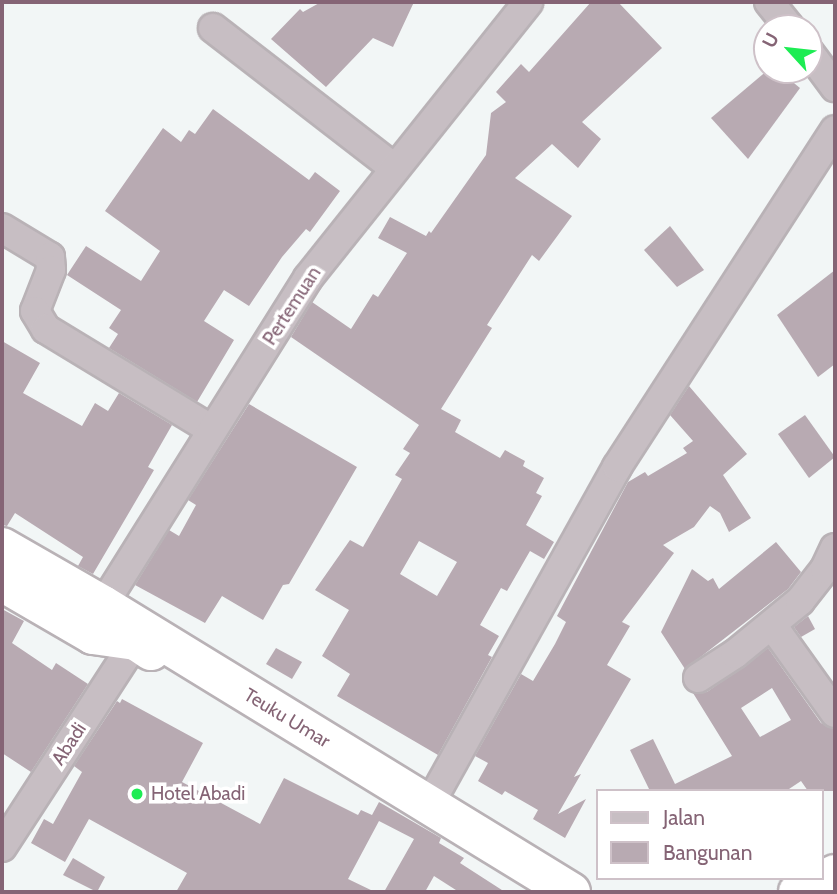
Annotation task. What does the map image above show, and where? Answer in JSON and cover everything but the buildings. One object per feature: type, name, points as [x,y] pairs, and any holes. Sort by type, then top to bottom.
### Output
[{"type":"highway","name":"Teuku Umar","points":[[2,547],[98,620],[429,805],[571,892]]},
{"type":"highway","points":[[2,582],[98,620],[136,641],[250,716],[408,806],[543,892]]},
{"type":"street","name":"Pertemuan","points":[[98,620],[212,430],[308,278],[528,2]]},
{"type":"street","points":[[213,28],[394,168]]},
{"type":"street","points":[[823,71],[835,87]]},
{"type":"street","points":[[429,805],[617,467],[835,130]]},
{"type":"street","points":[[2,228],[50,257],[51,270],[35,312],[46,329],[212,430]]},
{"type":"street","points":[[698,678],[772,625],[800,601],[825,569],[835,548]]},
{"type":"street","points":[[772,625],[835,713]]},
{"type":"street","name":"Abadi","points":[[2,847],[136,641]]},
{"type":"place","name":"Hotel Abadi","points":[[137,794]]}]
